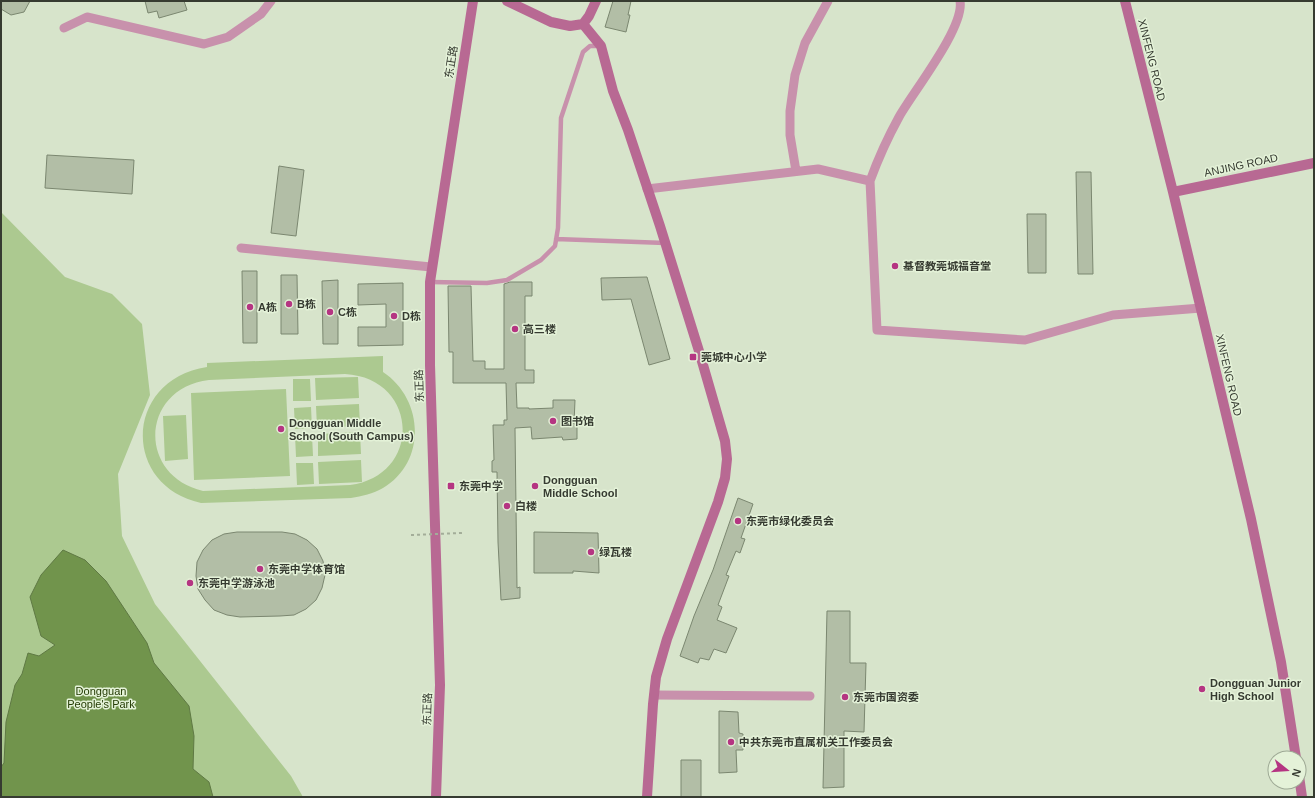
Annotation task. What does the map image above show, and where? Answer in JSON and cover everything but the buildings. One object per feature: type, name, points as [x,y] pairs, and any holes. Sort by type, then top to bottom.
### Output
[{"type":"street","points":[[64,28],[86,17],[204,44],[228,38],[261,14],[271,1]]},
{"type":"street","name":"东正路","points":[[436,797],[440,685],[430,364],[430,282],[431,267],[473,1]]},
{"type":"street","points":[[507,1],[551,22],[570,26],[583,24],[589,16],[596,1]]},
{"type":"street","points":[[796,171],[790,136],[790,111],[795,75],[805,43],[828,1]]},
{"type":"street","points":[[960,1],[961,6],[957,21],[948,41],[900,117],[882,151],[870,181],[877,330],[1024,340],[1113,315],[1201,308]]},
{"type":"street","name":"XINFENG ROAD","points":[[1125,1],[1173,192],[1254,534],[1281,662],[1295,750]]},
{"type":"street","points":[[583,24],[601,46],[613,91],[628,130],[665,243],[722,433],[727,458],[725,478],[718,502],[667,639],[656,677],[647,797]]},
{"type":"street","name":"ANJING ROAD","points":[[1173,192],[1314,163]]},
{"type":"street","points":[[647,189],[818,169],[870,181]]},
{"type":"street","points":[[241,248],[431,267]]},
{"type":"street","points":[[654,695],[810,696]]},
{"type":"lane","points":[[430,282],[487,283],[507,280],[540,260],[555,246],[558,228],[561,118],[583,52],[590,46],[601,46]]},
{"type":"lane","points":[[556,239],[665,243]]},
{"type":"path","points":[[411,534],[462,533]]},
{"type":"green space","name":"Dongguan People's Park","points":[[1,212],[65,277],[112,294],[142,324],[150,395],[118,474],[122,536],[155,604],[291,776],[303,797],[1,797]]},
{"type":"green space","points":[[383,356],[383,372],[397,384],[406,398],[413,414],[415,430],[413,447],[407,463],[397,477],[383,488],[363,496],[351,498],[201,503],[175,492],[156,476],[146,455],[143,433],[148,411],[160,391],[180,376],[207,367],[207,363]],"holes":[[[345,374],[369,380],[387,392],[398,408],[403,427],[400,447],[390,464],[374,478],[350,485],[203,491],[181,482],[166,468],[158,451],[155,432],[160,414],[170,398],[186,386],[209,380]]]},
{"type":"green space","points":[[358,377],[359,398],[316,400],[315,378]]},
{"type":"green space","points":[[293,379],[310,379],[311,401],[293,401]]},
{"type":"green space","points":[[286,389],[290,476],[194,480],[191,393]]},
{"type":"green space","points":[[359,404],[360,426],[317,428],[316,406]]},
{"type":"green space","points":[[311,407],[312,428],[295,429],[294,408]]},
{"type":"green space","points":[[186,415],[188,459],[165,461],[163,416]]},
{"type":"green space","points":[[360,432],[361,454],[318,456],[318,434]]},
{"type":"green space","points":[[295,435],[312,435],[313,456],[296,457]]},
{"type":"green space","points":[[361,460],[362,482],[319,484],[318,462]]},
{"type":"green space","points":[[296,463],[313,463],[314,484],[297,485]]},
{"type":"shaded area","points":[[63,550],[85,560],[106,581],[147,643],[154,663],[189,706],[194,736],[193,769],[209,782],[213,797],[1,797],[1,767],[4,763],[6,722],[15,685],[22,674],[28,653],[39,656],[55,645],[41,636],[30,597],[41,575]]},
{"type":"place","name":"基督教莞城福音堂","points":[[895,266]]},
{"type":"place","name":"B栋","points":[[289,304]]},
{"type":"place","name":"A栋","points":[[250,307]]},
{"type":"place","name":"C栋","points":[[330,312]]},
{"type":"place","name":"D栋","points":[[394,316]]},
{"type":"place","name":"高三楼","points":[[515,329]]},
{"type":"place","name":"莞城中心小学","points":[[693,357]]},
{"type":"place","name":"图书馆","points":[[553,421]]},
{"type":"place","name":"Dongguan Middle School (South Campus)","points":[[281,429]]},
{"type":"place","name":"东莞中学","points":[[451,486]]},
{"type":"place","name":"Dongguan Middle School","points":[[535,486]]},
{"type":"place","name":"白楼","points":[[507,506]]},
{"type":"place","name":"东莞市绿化委员会","points":[[738,521]]},
{"type":"place","name":"绿瓦楼","points":[[591,552]]},
{"type":"place","name":"东莞中学体育馆","points":[[260,569]]},
{"type":"place","name":"东莞中学游泳池","points":[[190,583]]},
{"type":"place","name":"Dongguan Junior High School","points":[[1202,689]]},
{"type":"place","name":"东莞市国资委","points":[[845,697]]},
{"type":"place","name":"中共东莞市直属机关工作委员会","points":[[731,742]]}]
